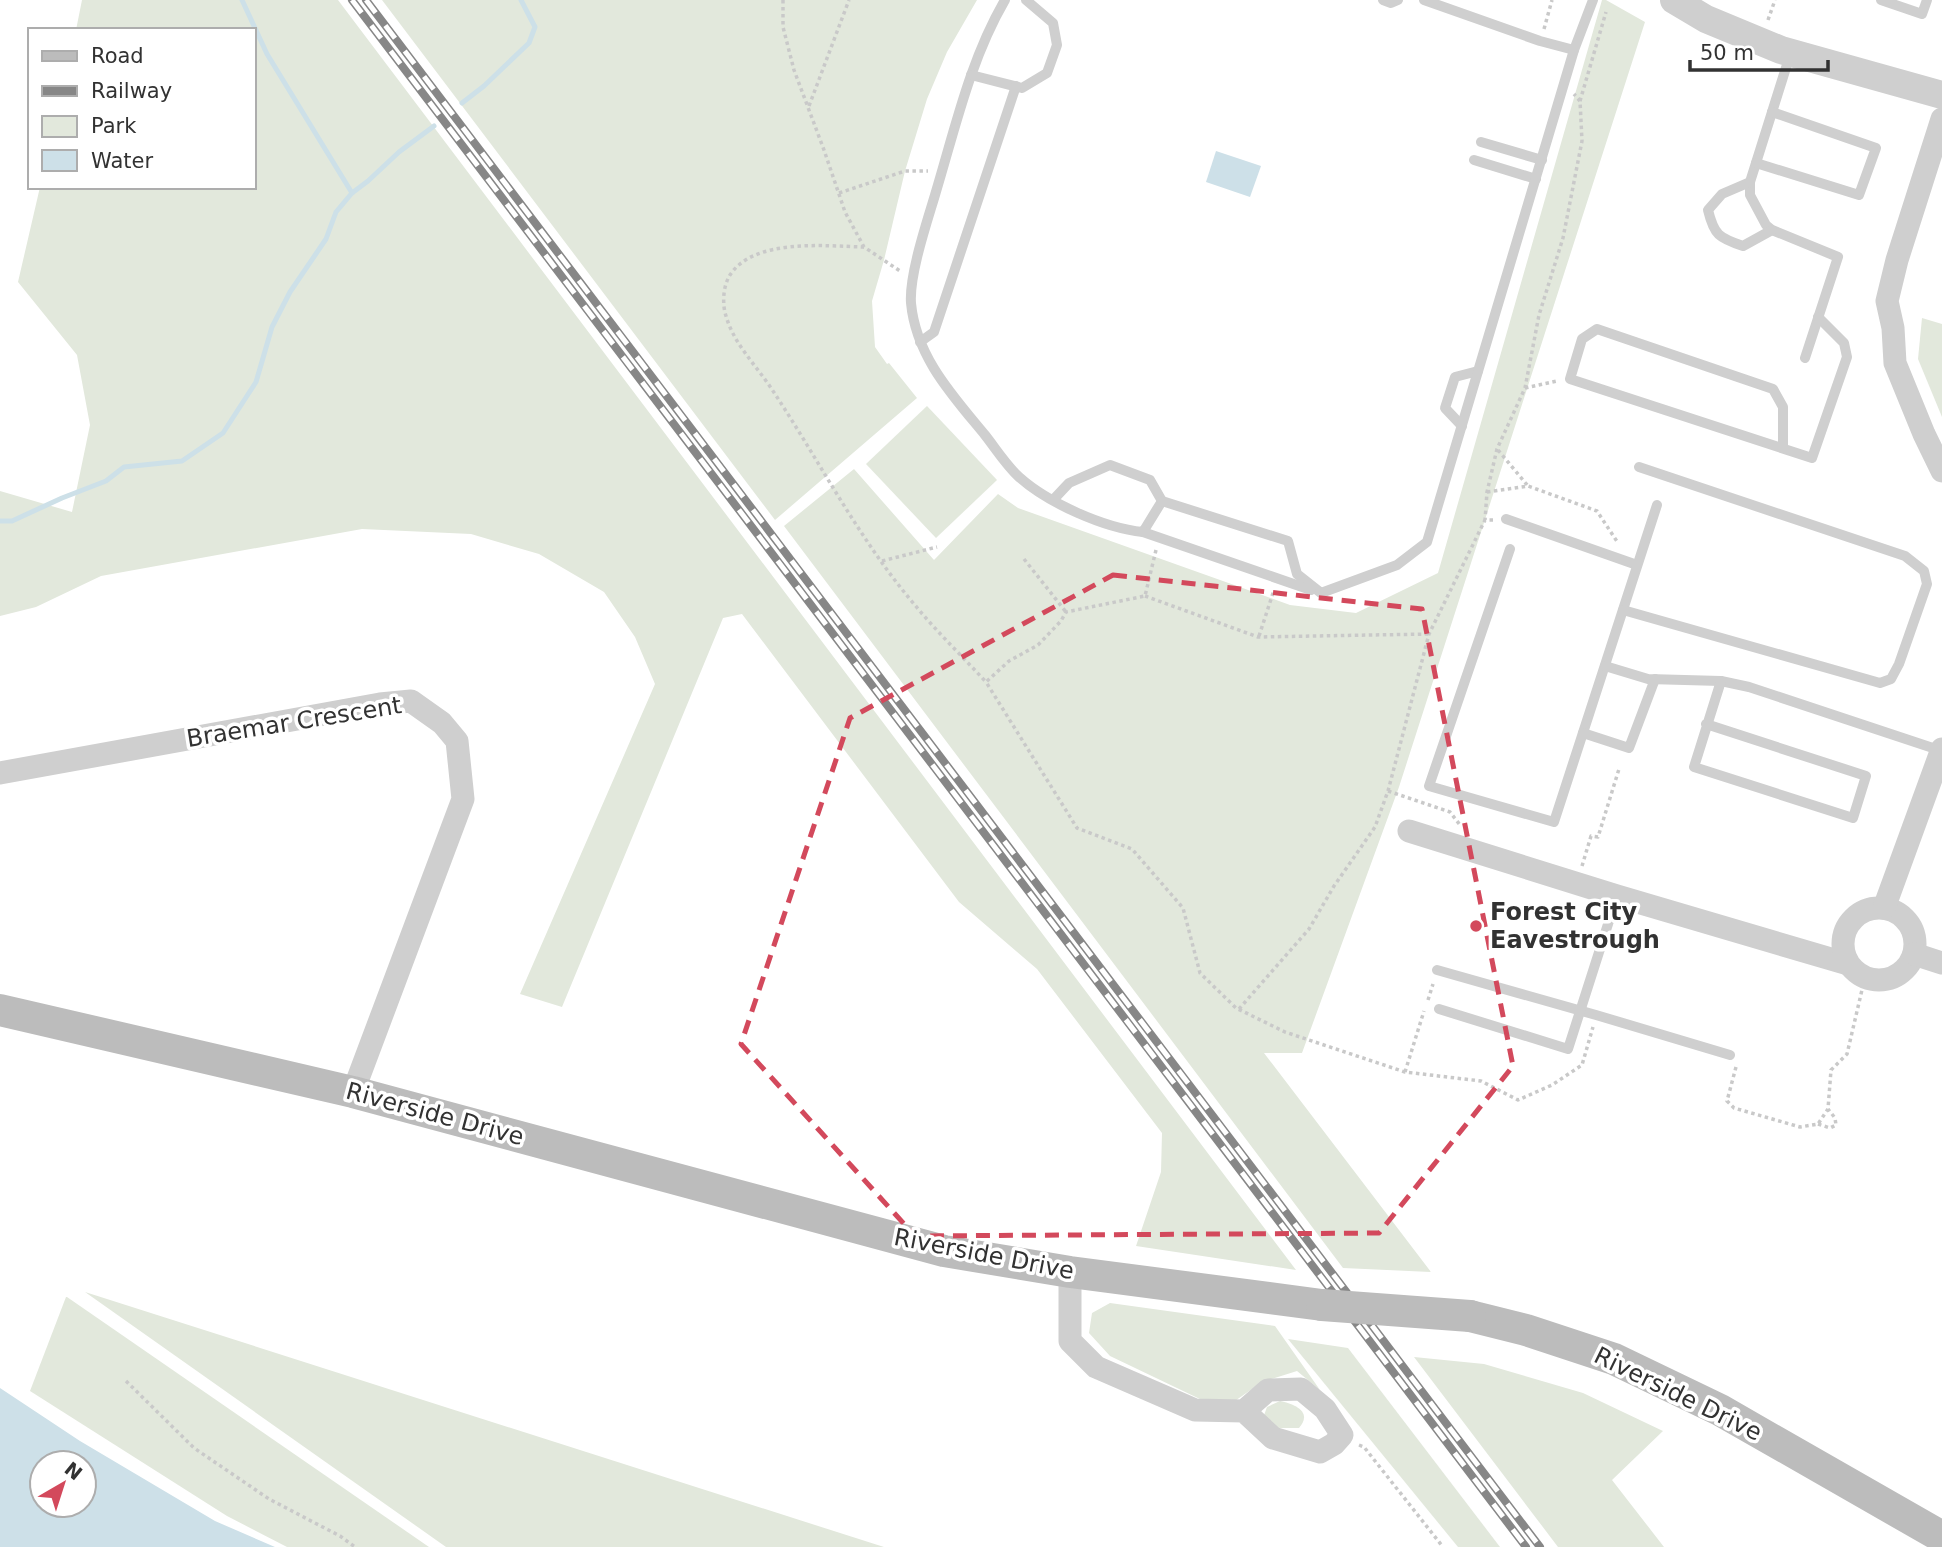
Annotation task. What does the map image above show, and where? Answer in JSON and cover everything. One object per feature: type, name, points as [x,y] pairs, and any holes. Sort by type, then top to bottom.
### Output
[{"type":"main road","name":"Riverside Drive","points":[[0,1010],[353,1091],[944,1251],[1070,1272],[1322,1305],[1470,1316],[1526,1330],[1614,1359],[1720,1410],[1942,1537]]},
{"type":"street","points":[[1674,0],[1706,19],[1790,52],[1942,95]]},
{"type":"street","points":[[1942,119],[1897,260],[1887,301],[1893,328],[1895,363],[1942,471]]},
{"type":"street","name":"Braemar Crescent","points":[[0,773],[380,704],[411,701],[442,723],[457,741],[463,799],[353,1091]]},
{"type":"street","points":[[1884,908],[1942,751]]},
{"type":"street","points":[[1409,831],[1857,970],[1875,980],[1898,975],[1908,967],[1916,943],[1913,930],[1906,919],[1895,911],[1880,907],[1864,910],[1851,919],[1844,933],[1842,949],[1857,970]]},
{"type":"street","points":[[1914,954],[1942,963]]},
{"type":"street","points":[[1070,1272],[1070,1341],[1096,1367],[1195,1410],[1244,1411],[1268,1391],[1301,1389],[1325,1409],[1342,1434],[1334,1444],[1320,1452],[1273,1438],[1244,1411]]},
{"type":"lane","points":[[1005,0],[971,75],[925,227],[912,281],[911,303],[920,342],[936,375],[1018,476],[1053,500],[1080,514],[1124,530],[1143,532],[1321,593],[1397,565],[1427,542],[1563,84],[1593,0]]},
{"type":"lane","points":[[971,75],[1022,88],[1047,73],[1057,45],[1053,23],[1027,0]]},
{"type":"lane","points":[[1383,0],[1391,3],[1398,0]]},
{"type":"lane","points":[[1424,0],[1540,41],[1574,50]]},
{"type":"lane","points":[[1881,0],[1922,14],[1927,0]]},
{"type":"lane","points":[[1790,52],[1750,182],[1750,195],[1766,225],[1772,230],[1838,257],[1805,358]]},
{"type":"lane","points":[[920,342],[934,332],[1016,86]]},
{"type":"lane","points":[[1756,163],[1859,195],[1876,148],[1772,112]]},
{"type":"lane","points":[[1481,142],[1542,160]]},
{"type":"lane","points":[[1474,160],[1536,179]]},
{"type":"lane","points":[[1750,182],[1721,194],[1708,210],[1713,228],[1725,240],[1743,246],[1772,230]]},
{"type":"lane","points":[[1783,448],[1783,407],[1773,389],[1597,328],[1582,339],[1570,379],[1812,458],[1847,357],[1844,343],[1818,317]]},
{"type":"lane","points":[[1462,426],[1445,408],[1455,377],[1478,371]]},
{"type":"lane","points":[[1053,500],[1069,482],[1110,465],[1150,480],[1162,501],[1288,541],[1297,574],[1321,593]]},
{"type":"lane","points":[[1623,610],[1880,683],[1891,679],[1899,664],[1927,584],[1924,571],[1905,556],[1639,467]]},
{"type":"lane","points":[[1143,532],[1162,501]]},
{"type":"lane","points":[[1510,549],[1429,786],[1554,822],[1623,610],[1634,563],[1657,505]]},
{"type":"lane","points":[[1506,519],[1516,529],[1634,563]]},
{"type":"lane","points":[[1605,666],[1654,679],[1721,681],[1749,687],[1942,751]]},
{"type":"lane","points":[[1583,733],[1629,748],[1654,679]]},
{"type":"lane","points":[[1706,724],[1866,776],[1853,818],[1693,767],[1706,724],[1721,681]]},
{"type":"lane","points":[[1439,1009],[1568,1049],[1617,895]]},
{"type":"lane","points":[[1437,970],[1731,1055]]},
{"type":"path","points":[[783,0],[783,27],[794,71],[845,212],[864,247],[912,281]]},
{"type":"path","points":[[808,107],[849,0]]},
{"type":"path","points":[[1540,41],[1552,0]]},
{"type":"path","points":[[1240,1009],[1309,929],[1334,886],[1375,827],[1388,791],[1429,634],[1485,520],[1487,492],[1497,449],[1525,388],[1539,315],[1563,238],[1582,141],[1580,101],[1609,0]]},
{"type":"path","points":[[1768,20],[1775,0]]},
{"type":"path","points":[[1563,84],[1580,101]]},
{"type":"path","points":[[839,193],[905,171],[942,172]]},
{"type":"path","points":[[864,247],[804,245],[746,258],[729,276],[724,294],[726,316],[740,345],[771,387],[851,517],[914,604],[986,682],[1077,828],[1132,849],[1184,908],[1199,973],[1240,1009],[1285,1031],[1405,1072],[1481,1081],[1518,1100],[1552,1085],[1582,1065],[1596,1015]]},
{"type":"path","points":[[1525,388],[1570,379]]},
{"type":"path","points":[[1497,449],[1528,486]]},
{"type":"path","points":[[1487,492],[1528,486],[1597,511],[1634,563]]},
{"type":"path","points":[[1485,520],[1506,519]]},
{"type":"path","points":[[1145,596],[1159,538]]},
{"type":"path","points":[[882,561],[937,547]]},
{"type":"path","points":[[1024,559],[1066,612]]},
{"type":"path","points":[[1258,637],[1278,578]]},
{"type":"path","points":[[986,682],[1009,661],[1038,645],[1066,612],[1145,596],[1258,637],[1429,634]]},
{"type":"path","points":[[1576,882],[1591,836],[1598,837],[1619,769]]},
{"type":"path","points":[[1388,791],[1450,812],[1482,853]]},
{"type":"path","points":[[1405,1072],[1437,970]]},
{"type":"path","points":[[1818,1124],[1828,1109],[1831,1070],[1847,1055],[1857,970]]},
{"type":"path","points":[[1731,1055],[1739,1058],[1727,1101],[1734,1108],[1800,1127],[1818,1124],[1830,1128],[1836,1125],[1835,1118],[1828,1109]]},
{"type":"path","points":[[126,1381],[194,1448],[269,1499],[340,1536],[355,1547]]},
{"type":"path","points":[[1342,1434],[1364,1447],[1443,1547]]},
{"type":"highlighted area","points":[[1113,575],[1422,609],[1513,1066],[1379,1233],[915,1236],[741,1044],[850,718]]},
{"type":"green space","points":[[82,0],[338,0],[1296,1270],[1136,1246],[1161,1172],[1162,1133],[1037,969],[959,902],[742,614],[723,618],[562,1007],[520,994],[655,684],[635,637],[604,592],[539,554],[471,534],[362,529],[101,576],[36,607],[0,616],[0,491],[72,512],[90,425],[77,355],[18,282],[40,189],[256,189],[256,28],[76,28]]},
{"type":"green space","points":[[382,0],[977,0],[947,52],[927,99],[905,171],[872,301],[875,347],[917,398],[775,520]]},
{"type":"green space","points":[[1602,0],[1645,22],[1399,787],[1302,1053],[1264,1053],[1431,1272],[1343,1268],[784,526],[854,469],[934,560],[998,494],[1018,508],[1290,605],[1356,613],[1438,573]]},
{"type":"green space","points":[[1922,318],[1942,324],[1942,417],[1918,359]]},
{"type":"green space","points":[[927,406],[997,480],[936,538],[866,464]]},
{"type":"green space","points":[[85,1292],[884,1547],[446,1547]]},
{"type":"green space","points":[[66,1297],[429,1547],[287,1547],[227,1516],[30,1391]]},
{"type":"green space","points":[[1110,1303],[1275,1326],[1320,1390],[1297,1371],[1262,1382],[1232,1403],[1202,1400],[1110,1356],[1089,1333],[1092,1313]]},
{"type":"green space","points":[[1288,1339],[1348,1348],[1500,1547],[1458,1547]]},
{"type":"green space","points":[[1414,1357],[1484,1364],[1583,1393],[1663,1431],[1612,1480],[1664,1547],[1558,1547]]},
{"type":"green space","points":[[1280,1401],[1291,1404],[1303,1413],[1303,1422],[1299,1428],[1278,1428],[1263,1418],[1267,1407]]},
{"type":"water","points":[[1216,151],[1261,166],[1250,197],[1206,182]]},
{"type":"water","points":[[0,1388],[94,1449],[28,1449],[28,1519],[98,1519],[98,1452],[215,1521],[275,1547],[0,1547]]},
{"type":"waterway","points":[[242,0],[255,28]]},
{"type":"waterway","points":[[462,103],[529,43],[535,27],[521,0]]},
{"type":"waterway","points":[[256,30],[267,54],[352,193]]},
{"type":"waterway","points":[[0,521],[12,521],[106,481],[124,467],[182,461],[223,433],[256,382],[272,327],[290,292],[326,239],[336,212],[352,193],[434,126]]},
{"type":"railway","points":[[352,0],[1526,1547]]},
{"type":"railway","points":[[366,0],[1540,1547]]},
{"type":"place","name":"Forest City Eavestrough","points":[[1476,926]]}]
